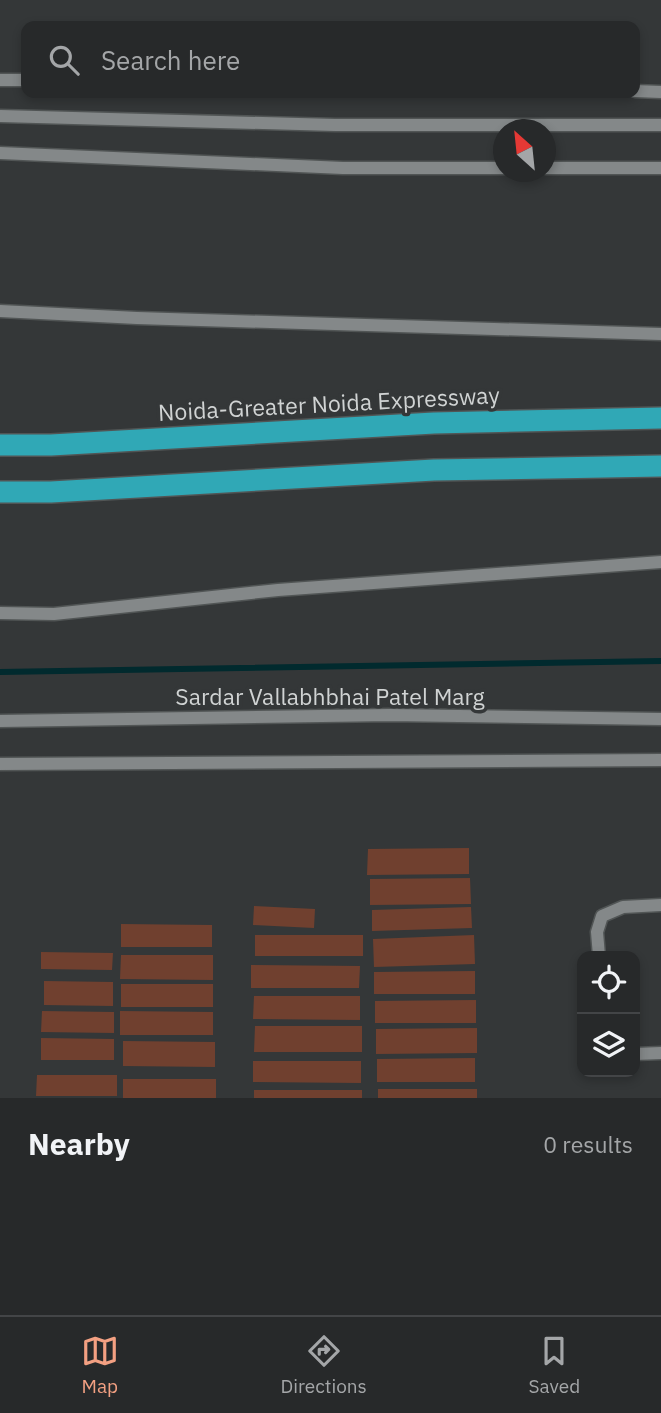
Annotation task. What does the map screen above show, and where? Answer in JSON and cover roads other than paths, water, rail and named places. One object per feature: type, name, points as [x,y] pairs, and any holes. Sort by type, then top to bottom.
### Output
[{"type":"highway","name":"Noida-Greater Noida Expressway","points":[[0,445],[51,445],[434,423],[661,418]]},
{"type":"highway","points":[[0,492],[51,492],[435,470],[661,466]]},
{"type":"street","points":[[0,80],[21,80]]},
{"type":"street","points":[[640,91],[661,92]]},
{"type":"street","points":[[0,116],[335,125],[661,125]]},
{"type":"street","points":[[0,153],[343,168],[493,168]]},
{"type":"street","points":[[556,168],[661,168]]},
{"type":"street","points":[[0,311],[137,318],[661,334]]},
{"type":"street","points":[[0,613],[54,614],[278,590],[661,562]]},
{"type":"street","name":"Sardar Vallabhbhai Patel Marg","points":[[0,721],[390,715],[661,719]]},
{"type":"street","points":[[0,765],[661,760]]},
{"type":"street","points":[[598,951],[597,932],[602,916],[623,907],[661,905]]},
{"type":"street","points":[[640,1054],[661,1053]]},
{"type":"waterway","points":[[0,672],[661,661]]}]
